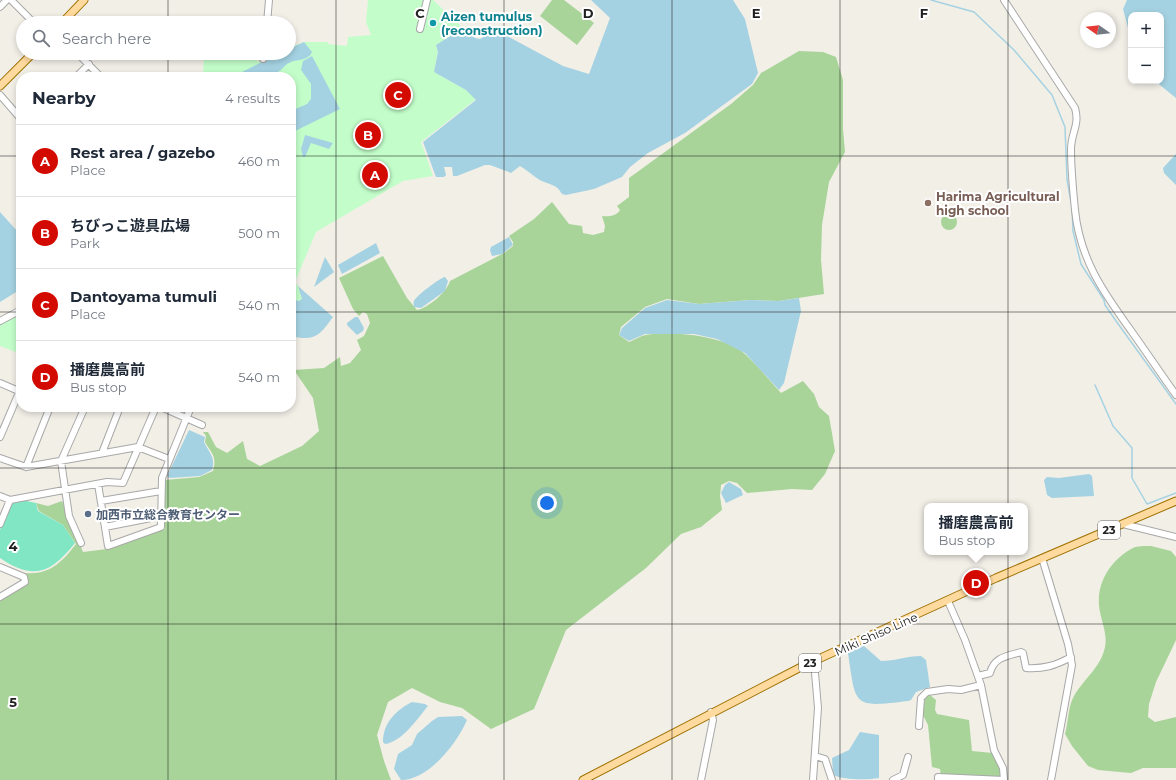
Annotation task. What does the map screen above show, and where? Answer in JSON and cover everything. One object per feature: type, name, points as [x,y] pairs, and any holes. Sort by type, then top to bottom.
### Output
[{"type":"main road","points":[[69,16],[84,0]]},
{"type":"main road","points":[[0,86],[26,60]]},
{"type":"main road","name":"Miki Shiso Line","points":[[583,780],[711,712],[814,662],[1042,558],[1176,501]]},
{"type":"street","points":[[0,7],[7,0]]},
{"type":"street","points":[[11,0],[27,16]]},
{"type":"street","points":[[268,16],[269,0]]},
{"type":"street","points":[[420,29],[427,0]]},
{"type":"street","points":[[1004,0],[1075,108],[1077,126],[1071,147],[1071,168],[1077,227],[1084,254],[1104,292],[1176,395]]},
{"type":"street","points":[[85,60],[96,72]]},
{"type":"street","points":[[81,72],[89,64]]},
{"type":"street","points":[[0,95],[16,113]]},
{"type":"street","points":[[0,321],[16,313]]},
{"type":"street","points":[[0,383],[16,389]]},
{"type":"street","points":[[0,437],[16,400]]},
{"type":"street","points":[[26,467],[48,412]]},
{"type":"street","points":[[81,543],[70,516],[61,461],[83,412]]},
{"type":"street","points":[[102,454],[118,412]]},
{"type":"street","points":[[0,496],[10,500],[107,482],[123,483],[154,412]]},
{"type":"street","points":[[172,412],[202,425]]},
{"type":"street","points":[[98,484],[108,546],[161,527],[162,478],[189,412]]},
{"type":"street","points":[[0,458],[26,467],[138,447],[169,459]]},
{"type":"street","points":[[101,501],[161,491]]},
{"type":"street","points":[[0,524],[10,500]]},
{"type":"street","points":[[105,527],[161,516]]},
{"type":"street","points":[[1123,524],[1176,537]]},
{"type":"street","points":[[1042,558],[1071,657],[1072,672],[1051,780]]},
{"type":"street","points":[[0,567],[24,577],[25,582],[0,597]]},
{"type":"street","points":[[938,780],[938,777],[1004,780],[1002,768],[994,750],[981,685],[948,601]]},
{"type":"street","points":[[978,676],[990,673],[991,667],[1000,658],[1021,652],[1023,653],[1026,668],[1040,669],[1052,666],[1071,657]]},
{"type":"street","points":[[813,780],[818,708],[814,662]]},
{"type":"street","points":[[919,726],[922,698],[926,692],[948,689],[961,690],[981,685]]},
{"type":"street","points":[[701,780],[713,720],[711,712]]},
{"type":"street","points":[[815,756],[825,759],[832,780]]},
{"type":"street","points":[[893,780],[903,775],[908,757]]},
{"type":"green space","points":[[368,0],[433,0],[463,28],[436,45],[438,52],[434,72],[466,90],[475,97],[475,100],[421,142],[433,176],[403,181],[316,232],[296,280],[296,72],[203,72],[204,60],[257,60],[257,62],[262,60],[296,60],[296,45],[304,42],[328,42],[328,44],[347,46],[348,37],[371,35],[366,22]]},
{"type":"green space","points":[[552,0],[564,0],[594,23],[577,45],[540,16]]},
{"type":"green space","points":[[799,51],[823,52],[836,57],[843,80],[843,129],[845,152],[829,182],[822,225],[821,260],[824,294],[779,301],[751,300],[699,304],[667,299],[645,307],[621,327],[619,335],[629,342],[639,337],[657,334],[684,334],[712,339],[737,348],[746,355],[781,393],[803,381],[814,394],[819,407],[829,416],[835,451],[825,474],[812,490],[792,489],[747,493],[737,483],[729,481],[721,485],[720,496],[722,510],[701,527],[681,534],[646,568],[566,630],[534,709],[491,729],[462,708],[440,702],[412,688],[388,702],[377,735],[391,780],[0,780],[0,597],[24,580],[25,573],[42,572],[55,566],[76,544],[63,525],[39,511],[36,503],[48,506],[62,501],[83,552],[107,549],[165,529],[163,504],[165,480],[199,477],[213,471],[214,458],[205,442],[206,436],[203,432],[208,432],[216,447],[227,453],[243,441],[247,459],[260,466],[302,446],[319,431],[313,398],[296,373],[296,370],[324,368],[340,357],[341,366],[350,363],[361,350],[357,340],[364,336],[370,323],[367,314],[363,312],[359,316],[353,309],[339,278],[383,256],[407,298],[417,310],[436,299],[445,290],[450,281],[504,253],[513,246],[513,242],[509,236],[534,219],[552,202],[569,224],[582,226],[583,233],[593,235],[604,232],[605,226],[602,216],[612,216],[619,212],[620,210],[617,206],[629,197],[629,178],[731,104],[753,85],[761,73]]},
{"type":"green space","points":[[949,214],[955,216],[957,222],[955,228],[949,230],[943,228],[941,222],[943,216]]},
{"type":"green space","points":[[296,283],[302,299],[299,301],[296,300]]},
{"type":"green space","points":[[16,316],[16,352],[0,346],[0,324]]},
{"type":"green space","points":[[22,500],[36,503],[38,511],[63,525],[75,543],[58,561],[50,567],[32,571],[23,570],[0,558],[0,530],[11,504]]},
{"type":"green space","points":[[1151,546],[1171,551],[1176,557],[1176,640],[1156,682],[1149,704],[1148,717],[1155,722],[1176,717],[1176,768],[1143,768],[1131,773],[1098,770],[1088,766],[1072,746],[1065,734],[1070,706],[1077,692],[1100,661],[1105,647],[1105,631],[1099,605],[1099,596],[1103,579],[1112,565],[1125,553],[1135,547]]},
{"type":"green space","points":[[926,695],[930,695],[936,700],[935,710],[937,714],[969,720],[972,751],[993,753],[1000,767],[1002,778],[941,776],[940,769],[932,767],[928,725],[922,713]]},
{"type":"water","points":[[591,0],[733,0],[745,19],[758,73],[752,84],[685,133],[648,153],[630,167],[622,177],[594,189],[566,195],[562,194],[560,190],[554,186],[538,179],[520,166],[511,173],[490,165],[485,165],[457,176],[453,176],[452,167],[444,167],[446,175],[444,177],[436,177],[423,142],[476,100],[466,90],[434,72],[438,52],[436,45],[463,28],[475,38],[480,39],[498,31],[563,66],[589,74],[610,18]]},
{"type":"water","points":[[1127,0],[1176,0],[1176,98],[1159,84],[1164,84],[1164,12],[1128,12],[1128,28],[1123,9]]},
{"type":"water","points":[[304,42],[312,52],[308,57],[289,63],[278,72],[242,72],[266,60],[296,60],[296,46]]},
{"type":"water","points":[[312,56],[340,109],[296,131],[296,109],[307,104],[311,99],[311,84],[301,70],[303,61]]},
{"type":"water","points":[[305,135],[333,143],[329,149],[311,143],[305,157],[303,157],[301,149]]},
{"type":"water","points":[[1176,154],[1176,185],[1164,173],[1163,168]]},
{"type":"water","points":[[0,212],[16,230],[16,292],[0,302]]},
{"type":"water","points":[[509,237],[513,245],[502,254],[492,256],[490,250],[491,247]]},
{"type":"water","points":[[376,243],[380,253],[342,274],[338,265]]},
{"type":"water","points":[[325,257],[334,272],[314,287]]},
{"type":"water","points":[[445,277],[448,281],[445,291],[421,308],[414,307],[414,301],[419,295],[434,283]]},
{"type":"water","points":[[298,286],[333,317],[316,336],[306,338],[296,337],[296,300],[299,301],[302,299]]},
{"type":"water","points":[[799,298],[801,311],[784,383],[779,390],[745,353],[717,339],[694,334],[645,334],[629,341],[619,335],[622,328],[645,308],[667,300],[699,304],[751,300],[779,301]]},
{"type":"water","points":[[355,317],[358,317],[364,328],[363,331],[357,335],[347,325],[347,323]]},
{"type":"water","points":[[189,430],[205,437],[204,442],[213,458],[212,470],[200,476],[170,478],[167,476]]},
{"type":"water","points":[[1089,474],[1092,476],[1094,496],[1052,498],[1047,495],[1044,480],[1047,477],[1059,478]]},
{"type":"water","points":[[729,482],[741,489],[743,495],[726,503],[721,493],[725,485]]},
{"type":"water","points":[[864,646],[881,661],[921,656],[926,660],[930,687],[916,692],[911,700],[908,701],[876,704],[867,703],[860,700],[853,684],[848,653]]},
{"type":"water","points":[[412,702],[425,704],[428,706],[403,735],[385,744],[383,742],[384,735],[388,723],[396,713]]},
{"type":"water","points":[[462,716],[467,720],[456,739],[441,759],[422,774],[401,780],[394,769],[398,754],[412,745],[417,734],[438,717]]},
{"type":"water","points":[[860,732],[879,735],[879,778],[855,779],[833,775],[832,758],[849,750]]},
{"type":"waterway","points":[[931,0],[974,12],[1014,50],[1052,95],[1065,127],[1067,179],[1071,202]]},
{"type":"waterway","points":[[1072,205],[1073,231],[1081,264],[1104,300],[1105,305],[1176,404]]},
{"type":"waterway","points":[[1095,385],[1113,426],[1132,448],[1132,478],[1147,504],[1176,493]]},
{"type":"place","name":"Aizen tumulus (reconstruction)","points":[[433,23]]},
{"type":"place","name":"Dantoyama tumuli","points":[[398,95]]},
{"type":"place","name":"ちびっこ遊具広場","points":[[368,135]]},
{"type":"place","name":"Rest area / gazebo","points":[[375,175]]},
{"type":"place","name":"Harima Agricultural high school","points":[[928,203]]},
{"type":"place","name":"加西市立総合教育センター","points":[[88,514]]},
{"type":"place","name":"播磨農高前","points":[[976,583]]}]
